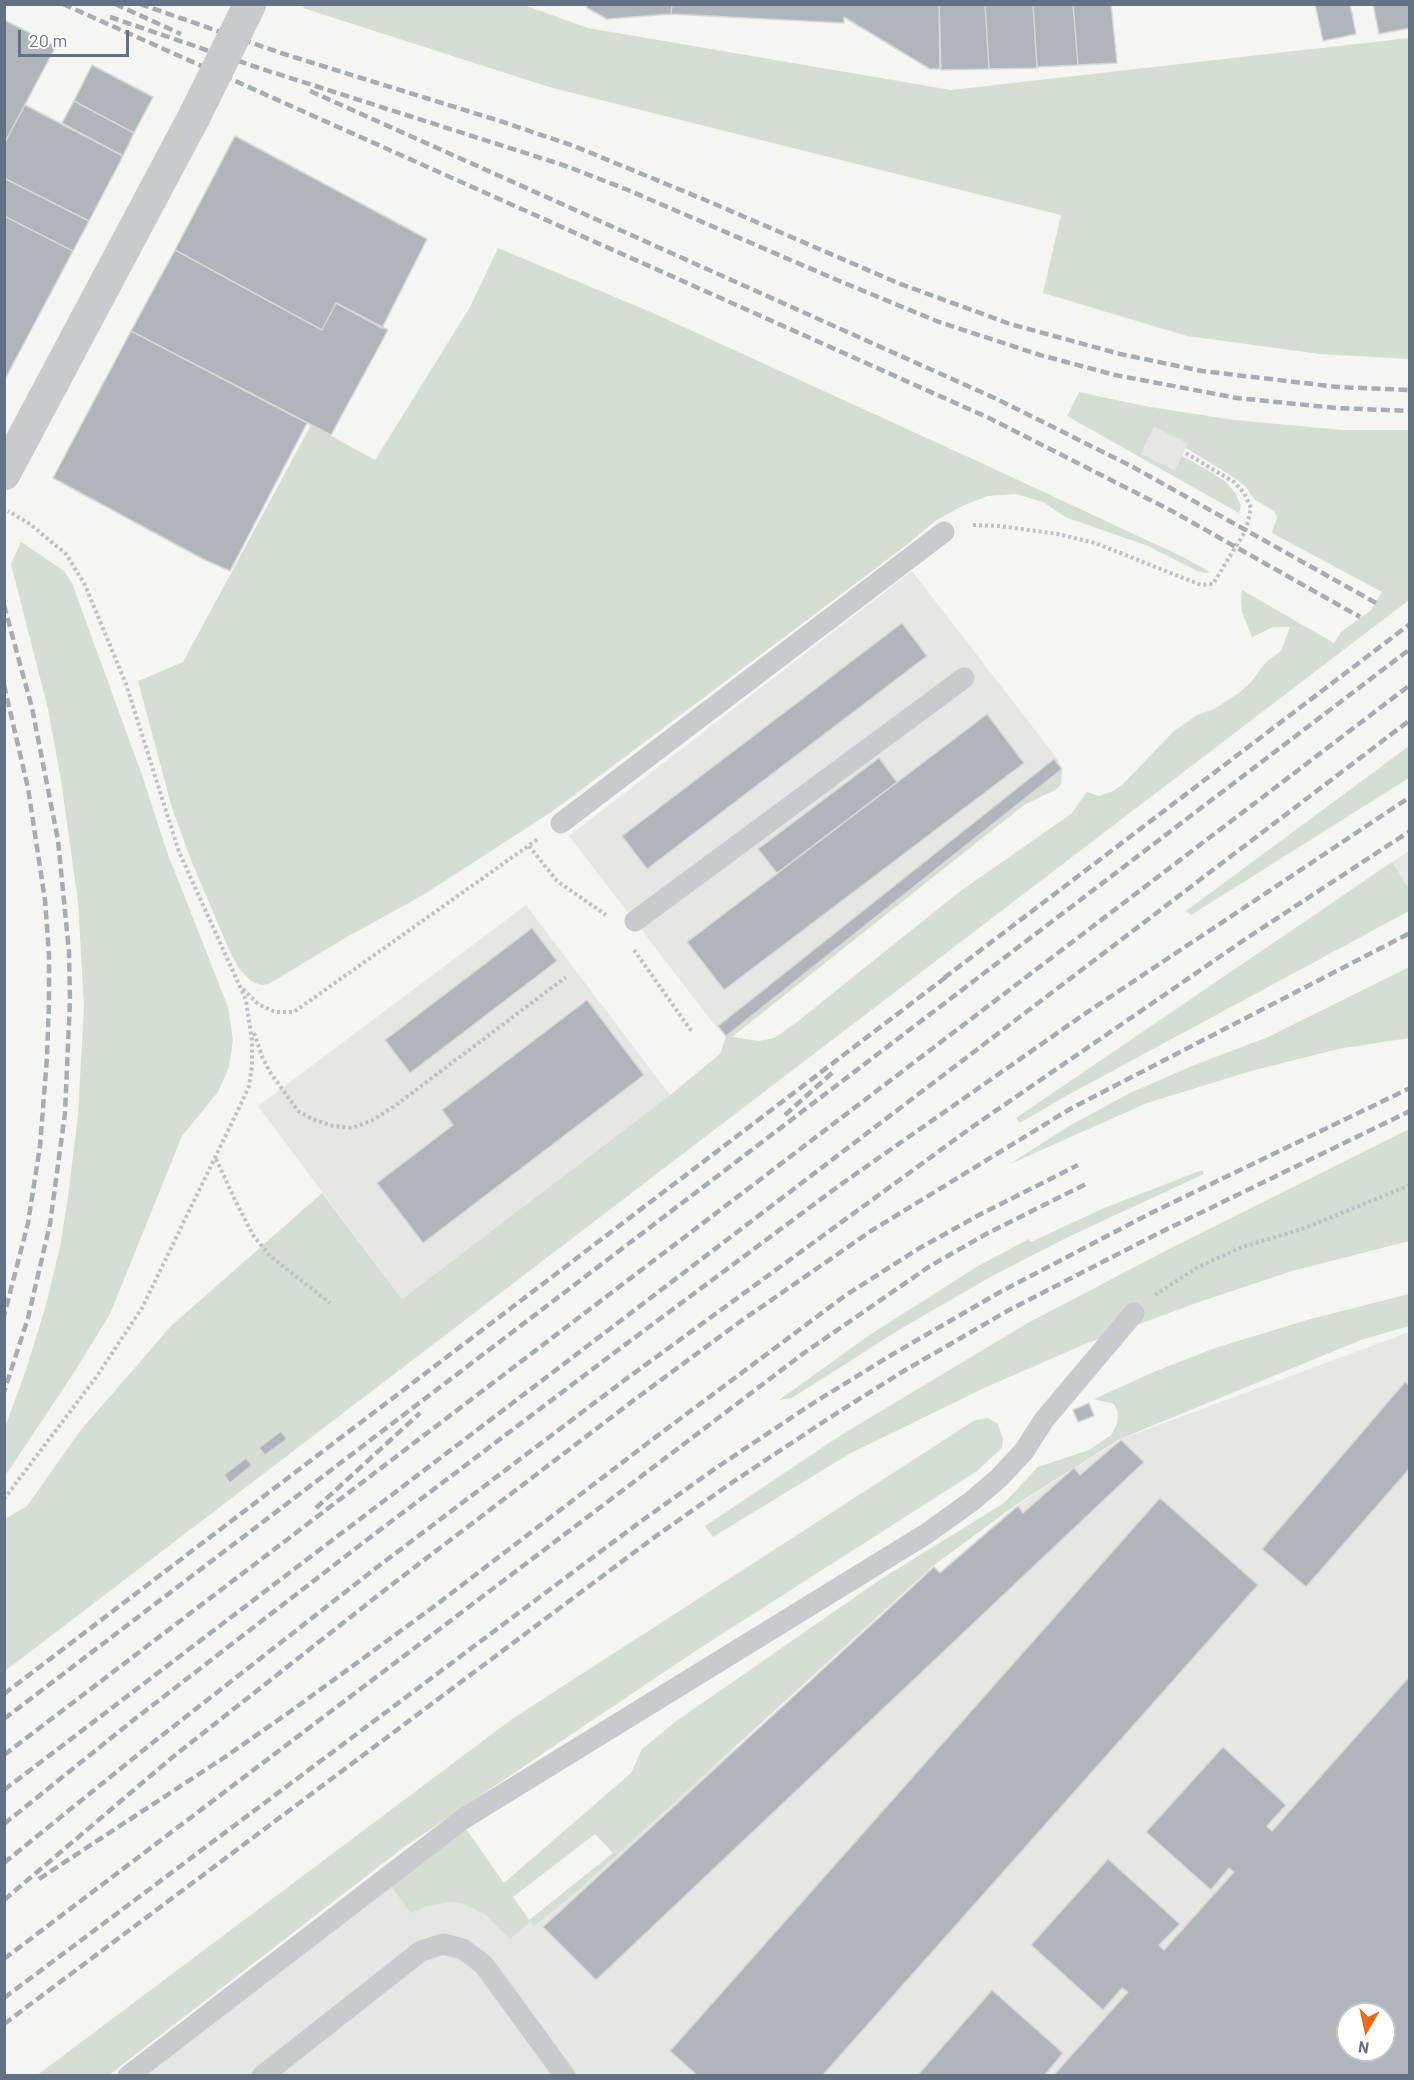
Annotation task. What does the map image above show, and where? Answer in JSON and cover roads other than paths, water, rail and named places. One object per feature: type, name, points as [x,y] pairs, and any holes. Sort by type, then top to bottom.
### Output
[{"type":"street","points":[[4,474],[194,117],[250,4]]},
{"type":"lane","points":[[561,823],[944,532]]},
{"type":"lane","points":[[628,926],[964,678]]},
{"type":"lane","points":[[128,2076],[463,1819],[926,1534],[972,1501],[999,1478],[1024,1451],[1044,1420],[1134,1313]]},
{"type":"lane","points":[[262,2076],[421,1952],[443,1944],[463,1949],[484,1965],[564,2076]]},
{"type":"railway","points":[[63,4],[989,418],[1172,511],[1360,617]]},
{"type":"railway","points":[[115,4],[181,34]]},
{"type":"railway","points":[[140,4],[284,54],[574,146],[898,283],[1010,324],[1120,354],[1202,371],[1338,387],[1410,390]]},
{"type":"railway","points":[[110,17],[256,67],[566,166],[939,322],[1040,355],[1115,375],[1237,398],[1336,408],[1410,411]]},
{"type":"railway","points":[[310,91],[999,400],[1133,467],[1376,603]]},
{"type":"railway","points":[[4,605],[32,708],[58,840],[69,952],[70,1000],[65,1113],[50,1224],[28,1318],[4,1392]]},
{"type":"railway","points":[[944,978],[1410,624]]},
{"type":"railway","points":[[4,1719],[1410,649]]},
{"type":"railway","points":[[4,685],[28,788],[45,900],[49,954],[47,1058],[40,1146],[28,1223],[4,1316]]},
{"type":"railway","points":[[4,1755],[1410,685]]},
{"type":"railway","points":[[4,1790],[1410,720]]},
{"type":"railway","points":[[4,1824],[136,1718],[364,1542],[840,1185],[1083,1015],[1410,797]]},
{"type":"railway","points":[[4,1863],[151,1744],[376,1568],[626,1379],[975,1125],[1250,936],[1410,831]]},
{"type":"railway","points":[[4,1900],[174,1756],[390,1586],[638,1397],[741,1321],[871,1231],[1070,1109],[1410,933]]},
{"type":"railway","points":[[4,1694],[950,974]]},
{"type":"railway","points":[[785,1115],[832,1073]]},
{"type":"railway","points":[[4,1998],[640,1522],[815,1402],[1000,1292],[1151,1213],[1410,1088]]},
{"type":"railway","points":[[4,2024],[652,1539],[826,1420],[902,1372],[1009,1310],[1159,1233],[1410,1111]]},
{"type":"railway","points":[[39,1879],[291,1711],[432,1608],[846,1295],[918,1249],[1078,1165]]},
{"type":"railway","points":[[4,1959],[804,1353],[930,1266],[988,1233],[1086,1184]]},
{"type":"railway","points":[[316,1508],[420,1413]]}]
